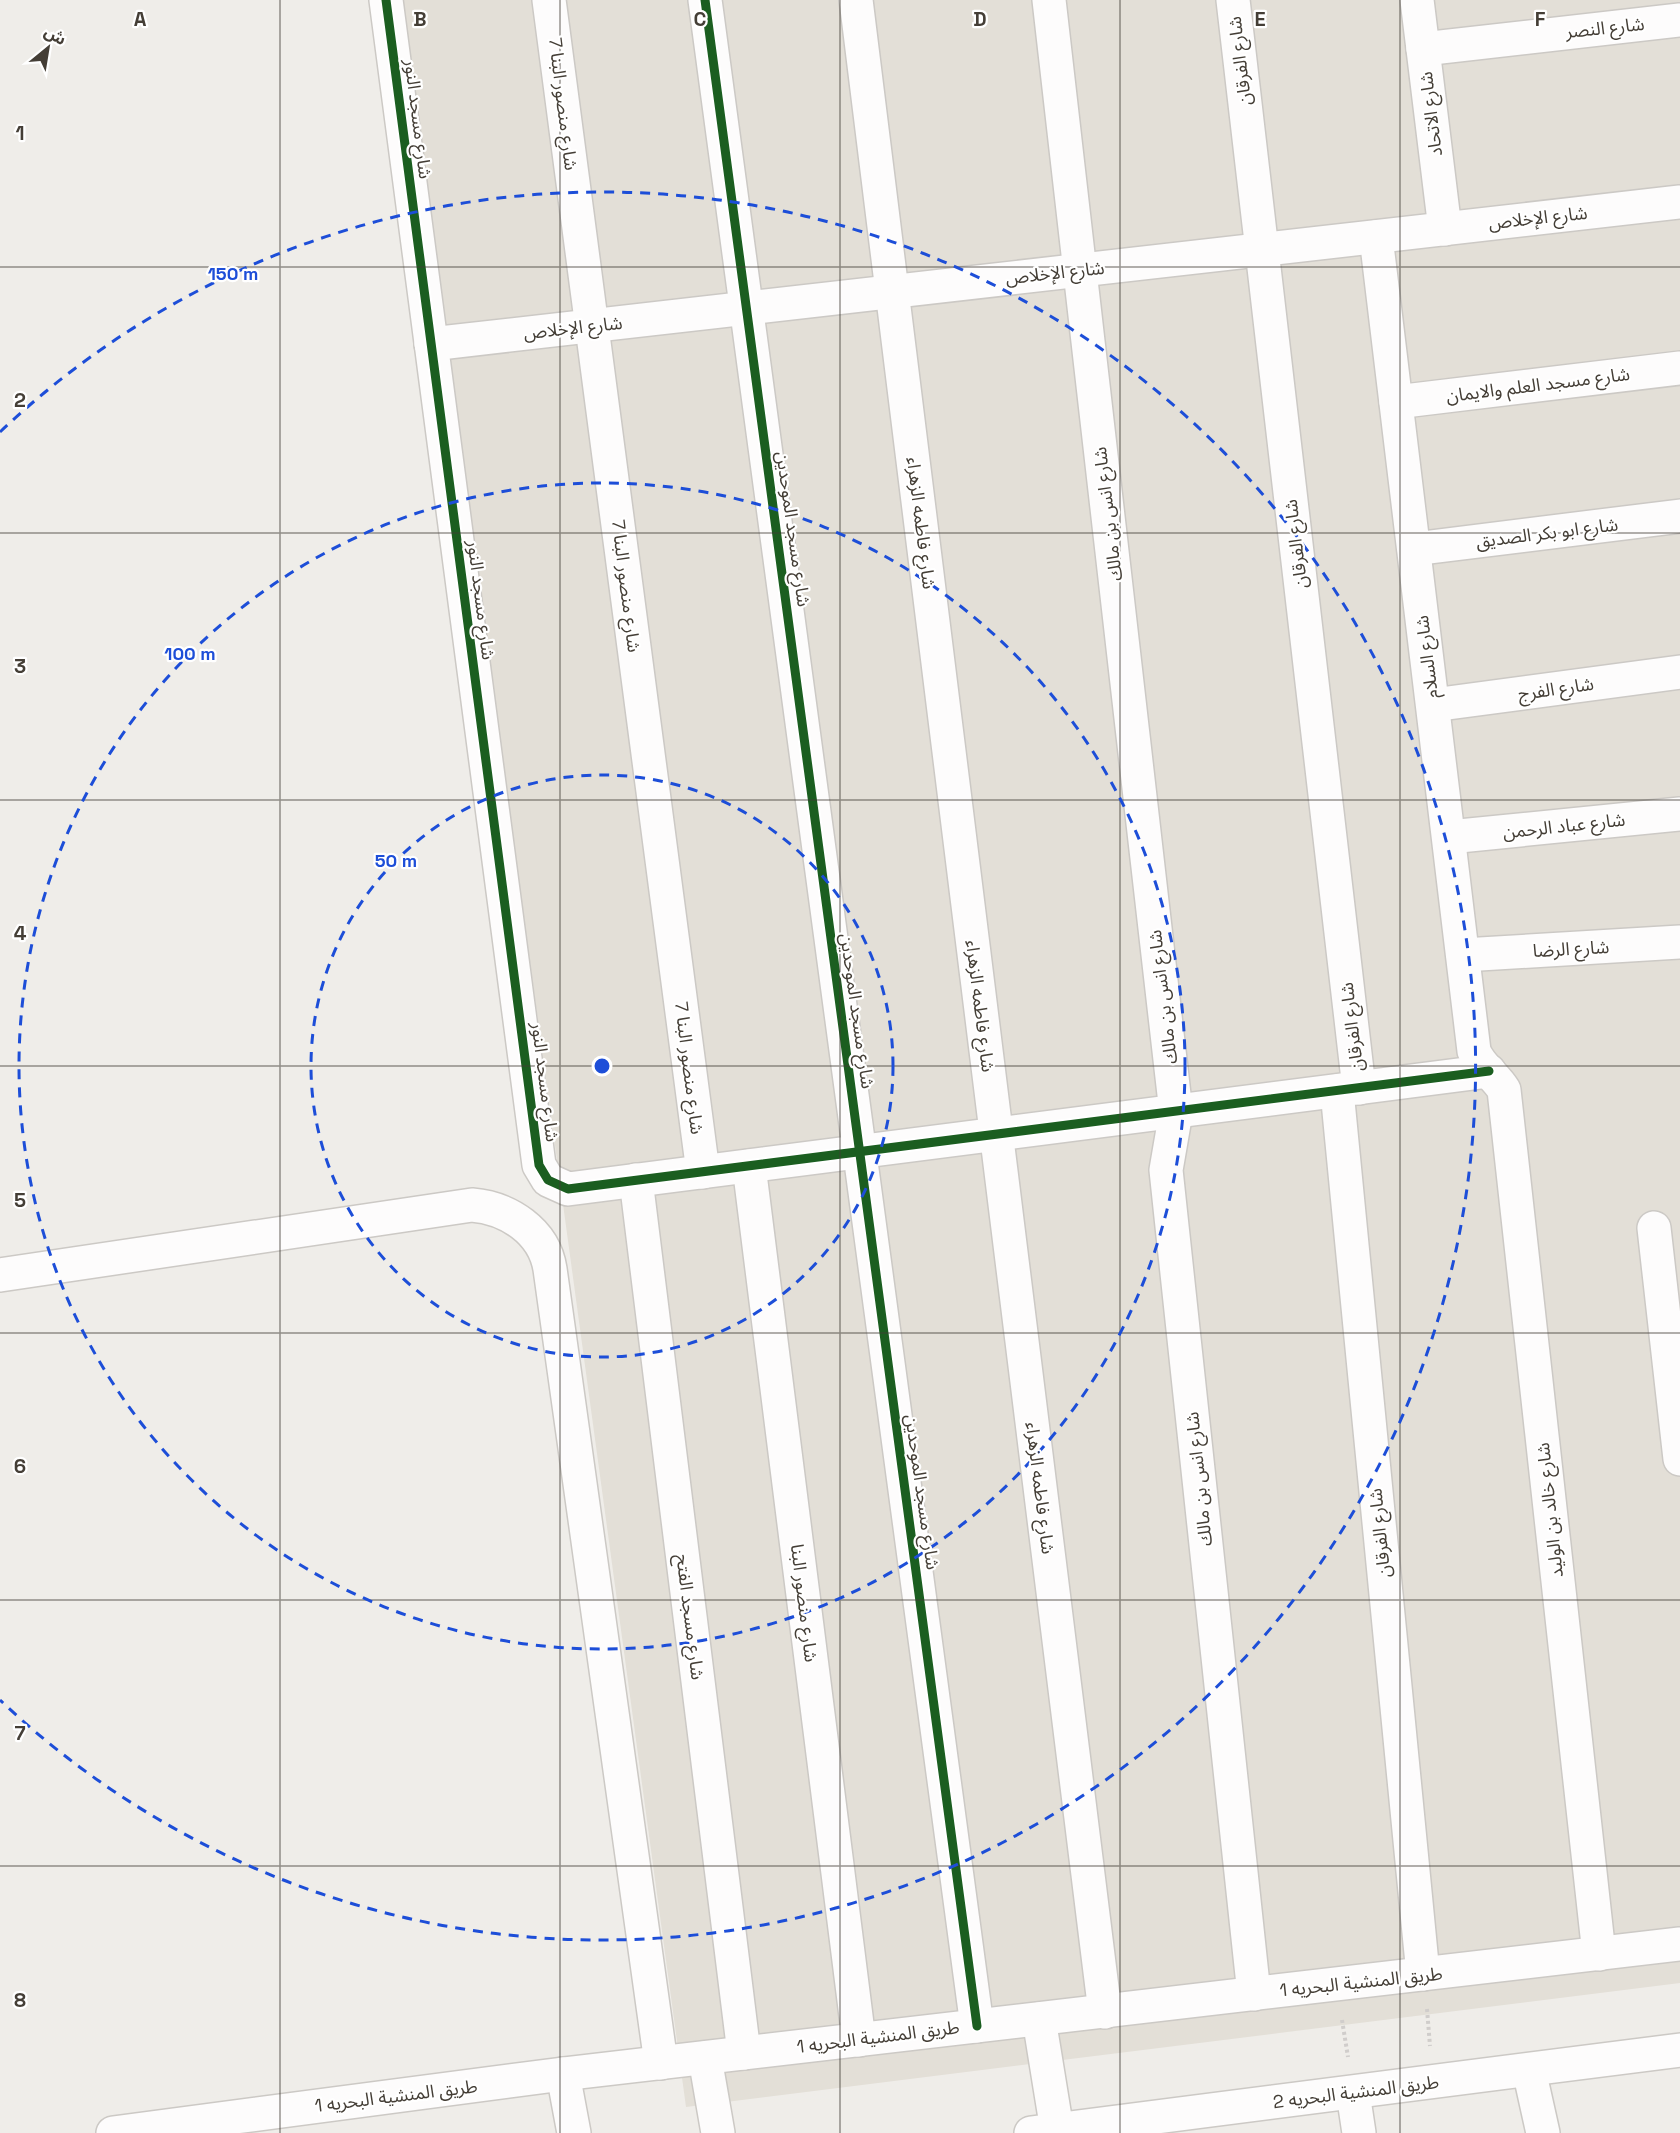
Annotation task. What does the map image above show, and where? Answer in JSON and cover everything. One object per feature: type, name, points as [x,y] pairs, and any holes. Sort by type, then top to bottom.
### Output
[{"type":"street","name":"شارع مسجد النور","points":[[386,0],[539,1165],[548,1180],[568,1189],[636,1180]]},
{"type":"street","name":"شارع منصور البنا 7","points":[[549,0],[702,1172]]},
{"type":"street","name":"شارع مسجد الموحدين","points":[[705,0],[977,2026]]},
{"type":"street","name":"شارع فاطمه الزهراء","points":[[856,0],[1105,2012]]},
{"type":"street","name":"شارع انس بن مالك","points":[[1049,0],[1176,1112],[1166,1170],[1254,1994]]},
{"type":"street","name":"شارع الفرقان","points":[[1233,0],[1262,250],[1348,1090],[1423,1974]]},
{"type":"street","name":"شارع الاتحاد","points":[[1417,0],[1445,229]]},
{"type":"street","name":"شارع النصر","points":[[1423,49],[1680,20]]},
{"type":"street","name":"شارع الإخلاص","points":[[431,344],[1680,202]]},
{"type":"street","name":"شارع السلام","points":[[1376,237],[1474,1051],[1481,1065],[1489,1071]]},
{"type":"street","name":"شارع مسجد العلم والايمان","points":[[1396,402],[1680,368]]},
{"type":"street","name":"شارع ابو بكر الصديق","points":[[1414,549],[1680,516]]},
{"type":"street","name":"شارع الفرج","points":[[1433,705],[1680,672]]},
{"type":"street","name":"شارع عباد الرحمن","points":[[1449,837],[1680,814]]},
{"type":"street","name":"شارع الرضا","points":[[1463,956],[1680,942]]},
{"type":"street","points":[[636,1180],[1489,1071]]},
{"type":"street","name":"شارع خالد بن الوليد","points":[[1489,1071],[1504,1090],[1599,1954]]},
{"type":"street","name":"شارع منصور البنا","points":[[749,1166],[859,2040]]},
{"type":"street","name":"شارع مسجد الفتح","points":[[636,1180],[744,2053]]},
{"type":"street","points":[[0,1275],[472,1205],[489,1207],[506,1214],[526,1226],[538,1239],[548,1254],[661,2063]]},
{"type":"street","points":[[1653,1228],[1680,1459]]},
{"type":"street","name":"طريق المنشية البحريه 1","points":[[113,2133],[563,2074],[1680,1944]]},
{"type":"street","points":[[1039,2019],[1064,2131]]},
{"type":"street","name":"طريق المنشية البحريه 2","points":[[1064,2131],[1680,2050]]},
{"type":"street","points":[[705,2058],[718,2133]]},
{"type":"street","points":[[1529,2070],[1544,2133]]},
{"type":"street","points":[[563,2074],[574,2133]]},
{"type":"street","points":[[1353,2093],[1359,2133]]},
{"type":"path","points":[[1423,1974],[1433,2083]]},
{"type":"path","points":[[1336,1984],[1353,2093]]},
{"type":"shaded area","points":[[399,0],[1680,0],[1680,1983],[686,2107]]},
{"type":"cycle path","points":[[386,0],[539,1165],[548,1180],[568,1189],[1489,1071]]},
{"type":"cycle path","points":[[705,0],[977,2026]]}]
